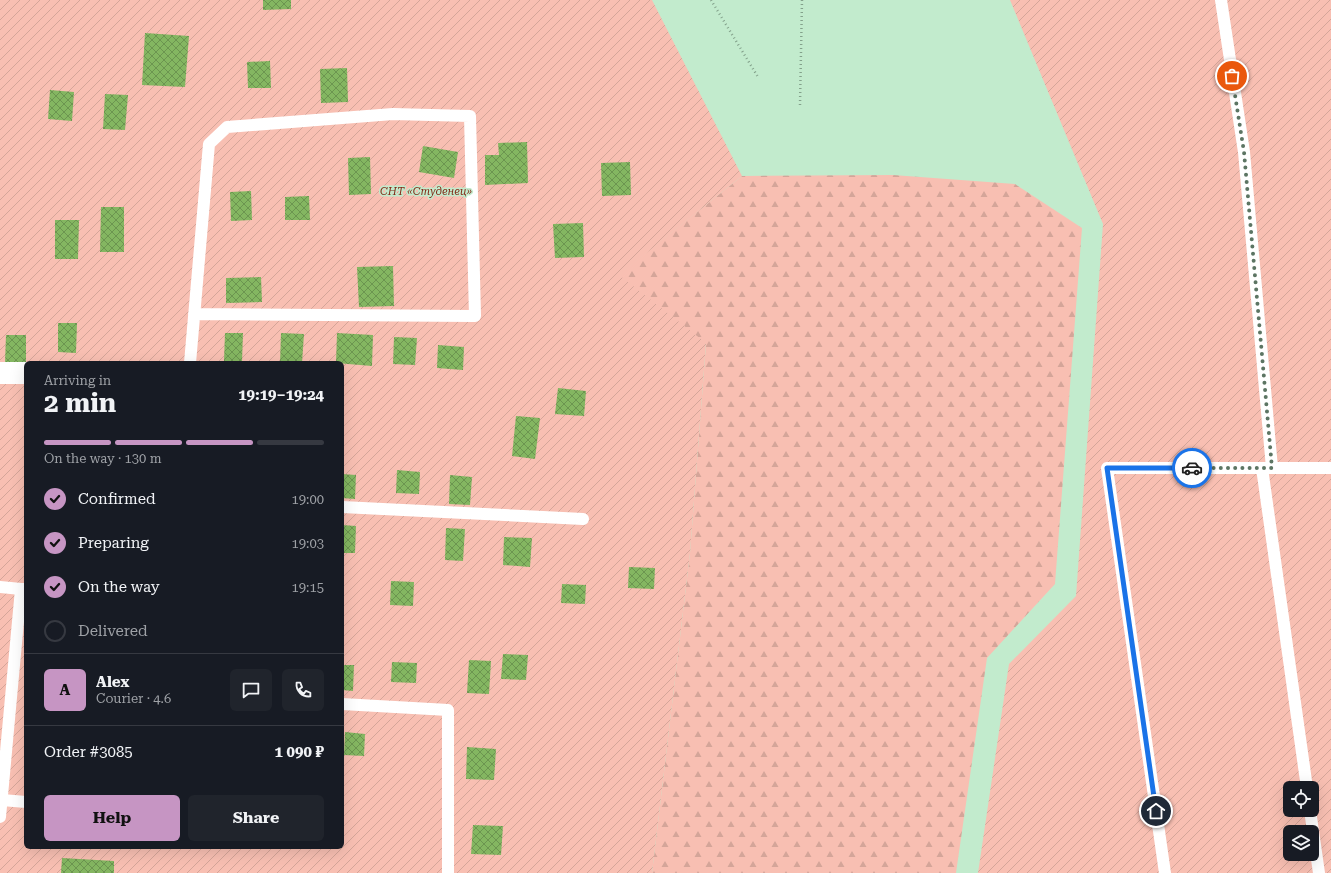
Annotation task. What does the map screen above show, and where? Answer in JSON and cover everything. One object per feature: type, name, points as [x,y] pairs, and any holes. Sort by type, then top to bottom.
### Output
[{"type":"street","points":[[0,373],[24,373]]},
{"type":"lane","points":[[1220,0],[1244,152],[1267,468],[1306,781]]},
{"type":"lane","points":[[190,361],[194,314],[209,144],[227,127],[393,114],[470,116],[475,316],[194,314]]},
{"type":"lane","points":[[1165,873],[1107,468],[1331,468]]},
{"type":"lane","points":[[344,507],[583,518]]},
{"type":"lane","points":[[0,587],[24,589],[2,771],[2,800],[0,817]]},
{"type":"lane","points":[[344,704],[448,710],[448,873]]},
{"type":"lane","points":[[2,800],[24,802]]},
{"type":"lane","points":[[1311,817],[1319,873]]},
{"type":"path","points":[[711,0],[758,77]]},
{"type":"path","points":[[800,105],[802,0]]},
{"type":"green space","name":"СНТ «Студенец»","points":[[0,0],[652,0],[742,176],[619,275],[706,343],[690,553],[652,873],[0,873]]},
{"type":"green space","points":[[1010,0],[1331,0],[1331,873],[978,873],[1009,664],[1076,596],[1103,224]]},
{"type":"green space","points":[[893,175],[1015,184],[1082,228],[1055,584],[987,658],[956,873],[652,873],[690,553],[706,344],[618,275],[742,176]]},
{"type":"building","points":[[263,0],[291,0],[291,9],[263,10]]},
{"type":"building","points":[[145,33],[189,36],[185,87],[142,85]]},
{"type":"building","points":[[270,61],[271,88],[248,88],[247,62]]},
{"type":"building","points":[[347,68],[348,102],[321,103],[320,69]]},
{"type":"building","points":[[50,90],[74,92],[72,121],[48,119]]},
{"type":"building","points":[[105,94],[128,95],[125,130],[103,129]]},
{"type":"building","points":[[527,142],[528,183],[485,185],[485,155],[499,155],[498,143]]},
{"type":"building","points":[[423,146],[458,152],[454,178],[419,172]]},
{"type":"building","points":[[370,157],[371,194],[349,195],[348,158]]},
{"type":"building","points":[[630,162],[631,195],[602,196],[601,163]]},
{"type":"building","points":[[251,191],[252,220],[231,221],[230,192]]},
{"type":"building","points":[[309,196],[310,220],[285,220],[285,197]]},
{"type":"building","points":[[101,207],[124,207],[124,252],[100,252]]},
{"type":"building","points":[[55,220],[79,220],[78,259],[55,259]]},
{"type":"building","points":[[583,223],[584,257],[555,258],[553,224]]},
{"type":"building","points":[[393,266],[394,306],[359,307],[357,267]]},
{"type":"building","points":[[261,277],[262,302],[226,303],[226,278]]},
{"type":"building","points":[[58,323],[77,323],[76,353],[58,352]]},
{"type":"building","points":[[225,333],[243,333],[242,361],[224,361]]},
{"type":"building","points":[[281,333],[304,334],[302,361],[280,361]]},
{"type":"building","points":[[337,333],[373,335],[372,366],[344,364],[344,361],[336,361]]},
{"type":"building","points":[[6,335],[26,335],[26,361],[24,361],[24,363],[5,363]]},
{"type":"building","points":[[394,337],[417,338],[415,365],[393,364]]},
{"type":"building","points":[[438,345],[464,347],[463,370],[437,368]]},
{"type":"building","points":[[558,388],[586,391],[584,416],[555,414]]},
{"type":"building","points":[[516,416],[540,418],[535,459],[512,456]]},
{"type":"building","points":[[397,470],[420,472],[419,494],[396,493]]},
{"type":"building","points":[[344,474],[356,475],[355,499],[344,498]]},
{"type":"building","points":[[450,475],[472,477],[470,505],[449,504]]},
{"type":"building","points":[[344,525],[356,526],[355,553],[344,553]]},
{"type":"building","points":[[446,528],[465,529],[463,561],[445,560]]},
{"type":"building","points":[[504,537],[532,538],[530,567],[503,565]]},
{"type":"building","points":[[629,567],[655,568],[654,589],[628,588]]},
{"type":"building","points":[[391,581],[414,582],[413,606],[390,605]]},
{"type":"building","points":[[562,584],[586,585],[585,604],[561,603]]},
{"type":"building","points":[[503,654],[528,655],[526,680],[501,679]]},
{"type":"building","points":[[469,660],[491,661],[489,694],[467,693]]},
{"type":"building","points":[[392,662],[417,663],[416,683],[391,682]]},
{"type":"building","points":[[344,665],[354,665],[353,691],[344,690]]},
{"type":"building","points":[[345,732],[365,734],[364,756],[344,755]]},
{"type":"building","points":[[467,747],[496,749],[494,780],[466,779]]},
{"type":"building","points":[[473,825],[503,826],[501,855],[471,854]]},
{"type":"building","points":[[62,858],[114,861],[114,873],[61,873]]},
{"type":"way so far","points":[[1192,468],[1272,468],[1244,152],[1232,76]]},
{"type":"route","points":[[1156,811],[1107,468],[1192,468]]}]
